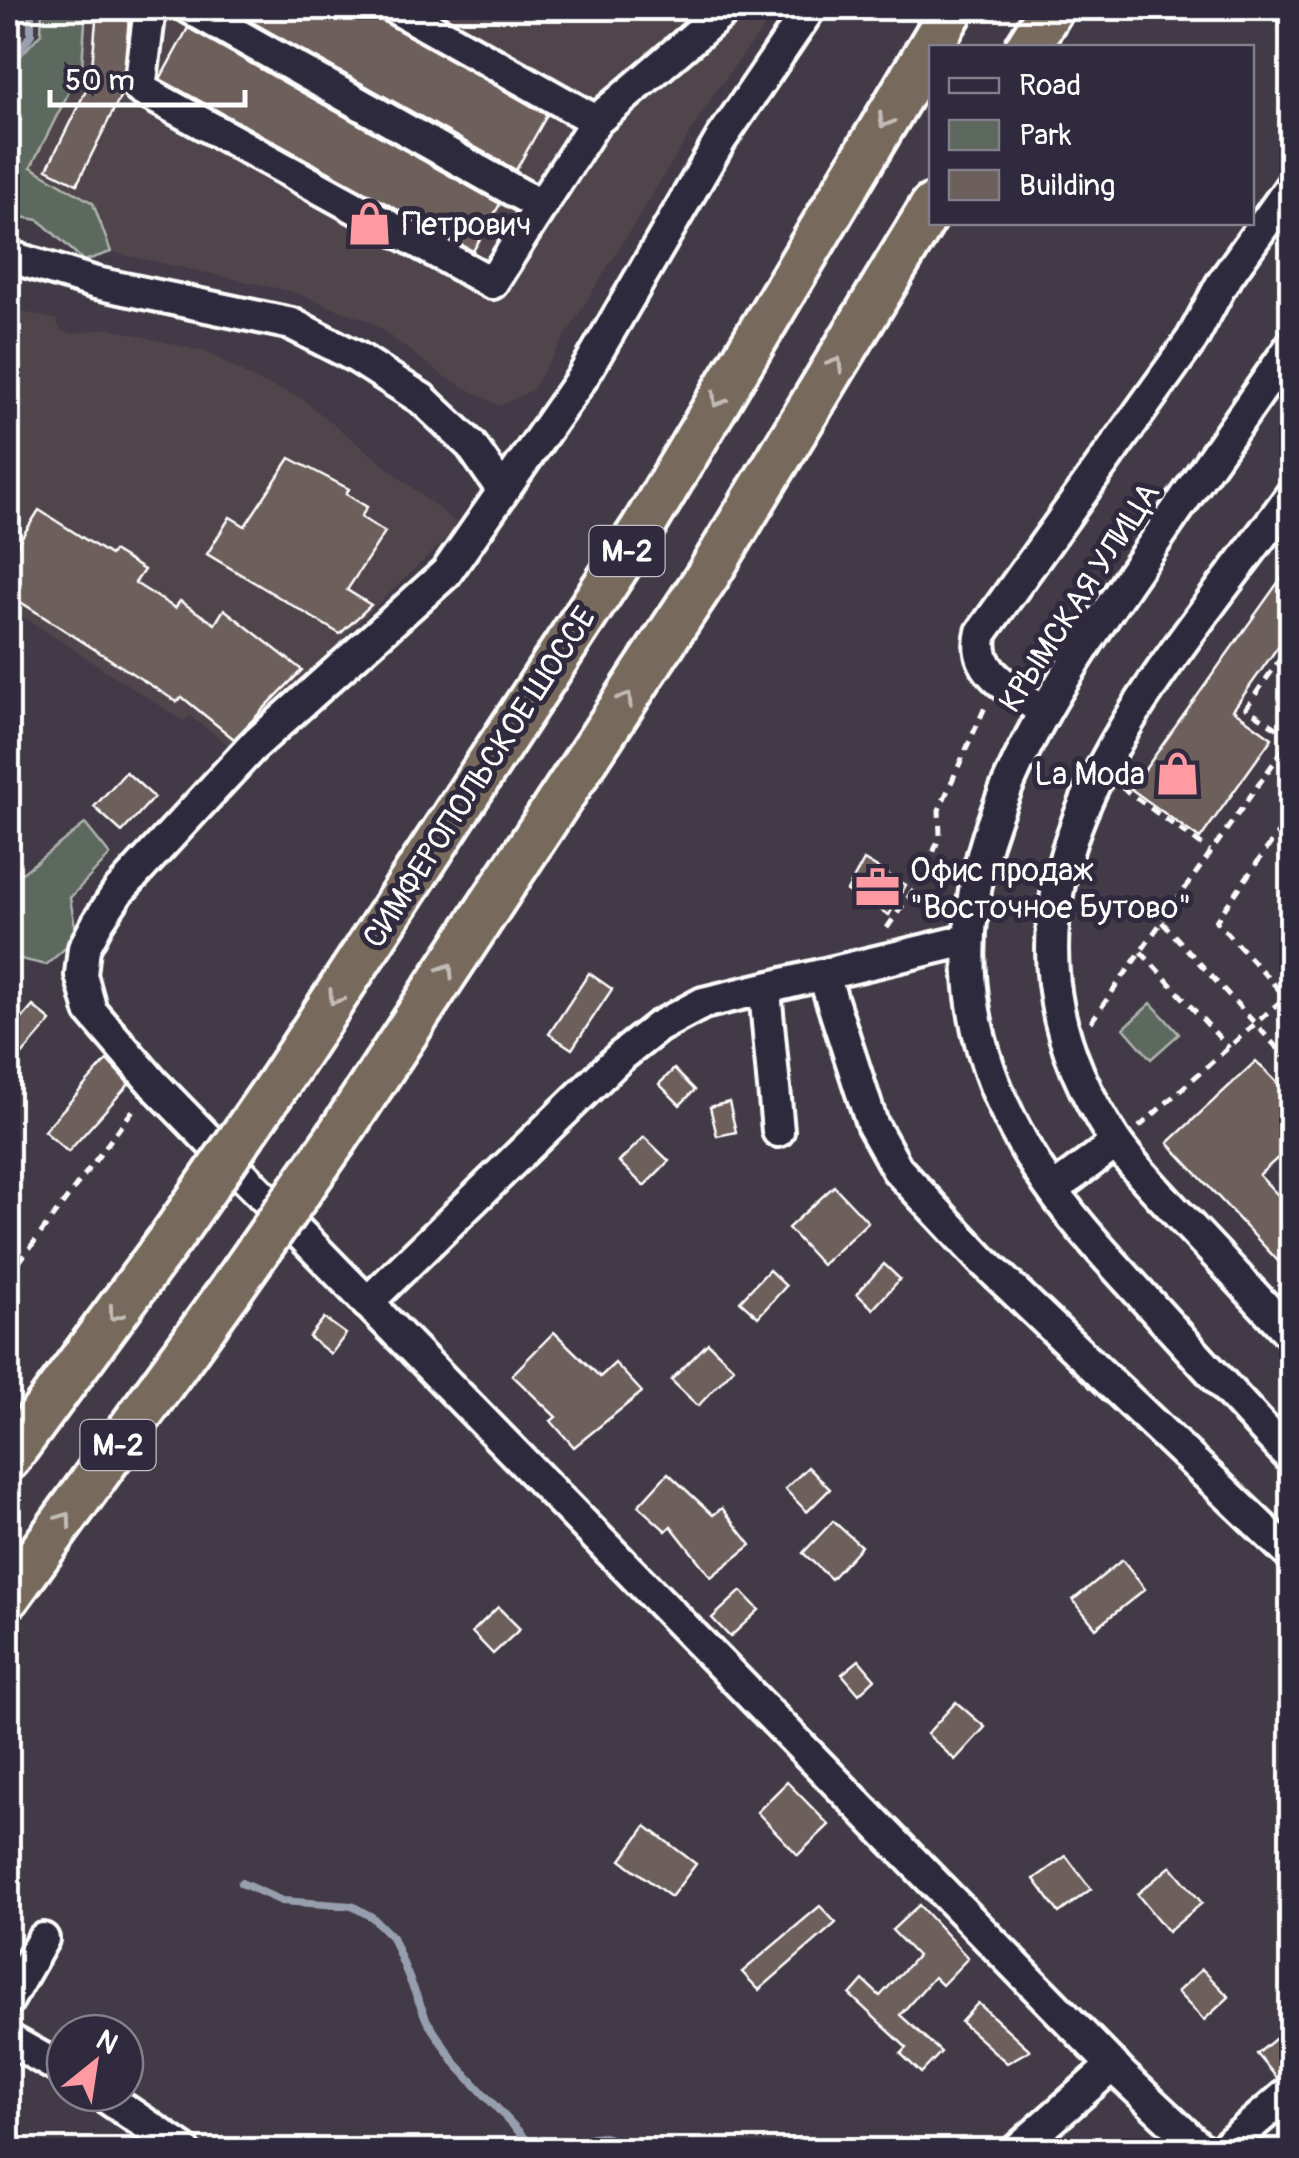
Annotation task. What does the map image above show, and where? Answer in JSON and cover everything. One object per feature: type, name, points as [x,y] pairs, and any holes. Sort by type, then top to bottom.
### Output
[{"type":"highway","name":"СИМФЕРОПОЛЬСКОЕ ШОССЕ","points":[[931,45],[953,8]]},
{"type":"highway","points":[[1029,45],[1052,8]]},
{"type":"highway","name":"СИМФЕРОПОЛЬСКОЕ ШОССЕ","points":[[8,1460],[173,1236],[280,1081],[642,529],[929,48]]},
{"type":"highway","name":"М-2","points":[[8,1598],[336,1139],[708,575],[929,211]]},
{"type":"street","points":[[150,8],[140,89],[492,283],[596,120],[725,9]]},
{"type":"street","points":[[190,8],[541,206]]},
{"type":"street","points":[[395,8],[596,120]]},
{"type":"street","points":[[810,8],[721,140],[582,378],[501,488],[478,532],[446,573],[251,748],[118,892],[84,948],[81,976],[90,1010],[153,1083],[1113,2066],[1202,2150]]},
{"type":"street","points":[[1042,710],[984,666],[977,650],[982,632],[1192,339],[1221,285],[1292,184]]},
{"type":"street","points":[[8,256],[96,284],[292,324],[358,358],[422,399],[470,445],[501,488]]},
{"type":"street","name":"КРЫМСКАЯ УЛИЦА","points":[[1292,345],[1042,710],[1001,798],[976,871],[968,940],[972,1006],[987,1062],[1006,1110],[1053,1190],[1080,1227],[1292,1460]]},
{"type":"street","points":[[1292,494],[1097,774],[1072,827],[1051,918],[1051,967],[1062,1035],[1084,1092],[1126,1136],[1292,1336]]},
{"type":"street","points":[[367,1303],[633,1047],[703,1003],[968,940]]},
{"type":"street","points":[[824,976],[872,1124],[898,1170],[982,1260],[1292,1556]]},
{"type":"street","points":[[765,991],[778,1131]]},
{"type":"street","points":[[1053,1190],[1126,1136]]},
{"type":"street","points":[[8,2000],[43,1940]]},
{"type":"street","points":[[8,2039],[45,2060]]},
{"type":"street","points":[[1017,2150],[1113,2066]]},
{"type":"street","points":[[1222,2150],[1292,2090]]},
{"type":"street","points":[[129,2113],[184,2150]]},
{"type":"path","points":[[1084,1012],[1087,1028],[1291,738],[1246,708],[1292,642]]},
{"type":"path","points":[[874,934],[893,926],[926,872],[940,835],[938,810],[998,680]]},
{"type":"path","points":[[1112,802],[1128,771]]},
{"type":"path","points":[[1119,786],[1212,852]]},
{"type":"path","points":[[1292,813],[1216,921],[1292,1004]]},
{"type":"path","points":[[1162,922],[1292,1064]]},
{"type":"path","points":[[1141,952],[1228,1048]]},
{"type":"path","points":[[1126,1136],[1292,990]]},
{"type":"path","points":[[8,1276],[153,1083]]},
{"type":"path","points":[[1126,1136],[1127,1112]]},
{"type":"path","points":[[1126,1136],[1149,1143]]},
{"type":"path","points":[[1292,1162],[1279,1174],[1292,1187]]},
{"type":"shaded area","name":"Петрович","points":[[86,8],[779,8],[718,88],[532,390],[500,406],[445,377],[371,322],[293,292],[111,252],[93,203],[31,167],[82,67]]},
{"type":"shaded area","points":[[8,309],[56,319],[60,330],[73,334],[109,328],[209,353],[254,379],[301,398],[460,526],[346,635],[236,751],[190,716],[183,721],[8,607]]},
{"type":"green space","points":[[42,8],[86,8],[82,66],[31,167],[93,203],[111,252],[84,261],[39,220],[8,215],[8,70],[41,33]]},
{"type":"green space","points":[[85,824],[110,855],[70,898],[77,938],[46,965],[8,956],[8,864],[22,873]]},
{"type":"green space","points":[[1151,1003],[1179,1034],[1151,1059],[1124,1028]]},
{"type":"building","points":[[97,8],[130,8],[122,93],[77,184],[47,169],[91,80]]},
{"type":"building","points":[[227,8],[360,8],[547,115],[516,170]]},
{"type":"building","points":[[188,28],[500,204],[473,251],[160,79]]},
{"type":"building","points":[[290,458],[349,489],[346,494],[367,507],[361,517],[385,532],[347,590],[371,605],[340,634],[207,554],[230,517],[245,526]]},
{"type":"building","points":[[39,510],[110,555],[113,551],[144,570],[135,583],[175,608],[180,601],[215,624],[224,609],[302,670],[234,739],[182,697],[177,702],[8,594],[8,543],[15,548]]},
{"type":"building","points":[[1292,563],[1292,627],[1233,710],[1272,738],[1200,839],[1131,789]]},
{"type":"building","points":[[126,772],[154,797],[122,832],[94,807]]},
{"type":"building","name":"Офис продаж \"Восточное Бутово\"","points":[[864,860],[906,885],[889,915],[847,891]]},
{"type":"building","points":[[589,973],[612,989],[572,1049],[549,1034]]},
{"type":"building","points":[[33,1006],[51,1021],[8,1071],[8,1035]]},
{"type":"building","points":[[107,1060],[129,1084],[68,1152],[44,1131]]},
{"type":"building","points":[[1256,1061],[1292,1098],[1292,1145],[1259,1175],[1292,1210],[1292,1276],[1168,1143]]},
{"type":"building","points":[[674,1069],[695,1090],[680,1105],[659,1084]]},
{"type":"building","points":[[729,1102],[736,1132],[717,1136],[710,1107]]},
{"type":"building","points":[[644,1137],[669,1161],[644,1186],[619,1162]]},
{"type":"building","points":[[834,1186],[868,1222],[822,1265],[788,1228]]},
{"type":"building","points":[[884,1264],[900,1279],[873,1309],[857,1294]]},
{"type":"building","points":[[769,1270],[786,1286],[758,1317],[740,1301]]},
{"type":"building","points":[[324,1318],[346,1334],[331,1354],[309,1337]]},
{"type":"building","points":[[554,1332],[600,1377],[615,1363],[642,1392],[574,1447],[551,1421],[556,1417],[512,1375]]},
{"type":"building","points":[[708,1343],[734,1368],[698,1406],[671,1380]]},
{"type":"building","points":[[808,1467],[830,1489],[807,1512],[785,1489]]},
{"type":"building","points":[[668,1473],[713,1515],[722,1508],[751,1545],[711,1577],[671,1526],[666,1531],[638,1506]]},
{"type":"building","points":[[833,1521],[861,1546],[831,1579],[803,1553]]},
{"type":"building","points":[[1122,1560],[1145,1589],[1096,1628],[1073,1600]]},
{"type":"building","points":[[741,1591],[759,1610],[730,1637],[712,1618]]},
{"type":"building","points":[[498,1607],[520,1629],[493,1654],[472,1632]]},
{"type":"building","points":[[859,1660],[875,1679],[859,1694],[842,1674]]},
{"type":"building","points":[[956,1702],[985,1727],[955,1760],[927,1734]]},
{"type":"building","points":[[787,1782],[829,1825],[798,1855],[757,1812]]},
{"type":"building","points":[[646,1826],[696,1864],[671,1897],[621,1860]]},
{"type":"building","points":[[1066,1856],[1091,1889],[1059,1913],[1034,1879]]},
{"type":"building","points":[[1171,1866],[1202,1903],[1168,1932],[1137,1894]]},
{"type":"building","points":[[919,1905],[968,1958],[942,1985],[934,1977],[900,2015],[941,2052],[921,2073],[901,2054],[907,2048],[850,1995],[863,1980],[880,1996],[917,1956],[892,1930]]},
{"type":"building","points":[[820,1906],[836,1923],[759,1990],[742,1972]]},
{"type":"building","points":[[1202,1969],[1229,1997],[1204,2020],[1177,1992]]},
{"type":"building","points":[[978,2003],[1030,2050],[1007,2063],[961,2022]]},
{"type":"building","points":[[1292,2025],[1292,2069],[1277,2078],[1257,2054]]},
{"type":"waterway","points":[[8,70],[31,34],[31,8]]},
{"type":"waterway","points":[[241,1883],[282,1901],[352,1906],[372,1917],[392,1937],[427,2021],[456,2064],[536,2150]]},
{"type":"waterway","points":[[574,2150],[585,2140],[598,2136],[608,2138],[615,2150]]},
{"type":"place","name":"Петрович","points":[[369,224]]},
{"type":"place","name":"La Moda","points":[[1178,774]]},
{"type":"place","name":"Офис продаж \"Восточное Бутово\"","points":[[877,888]]}]
